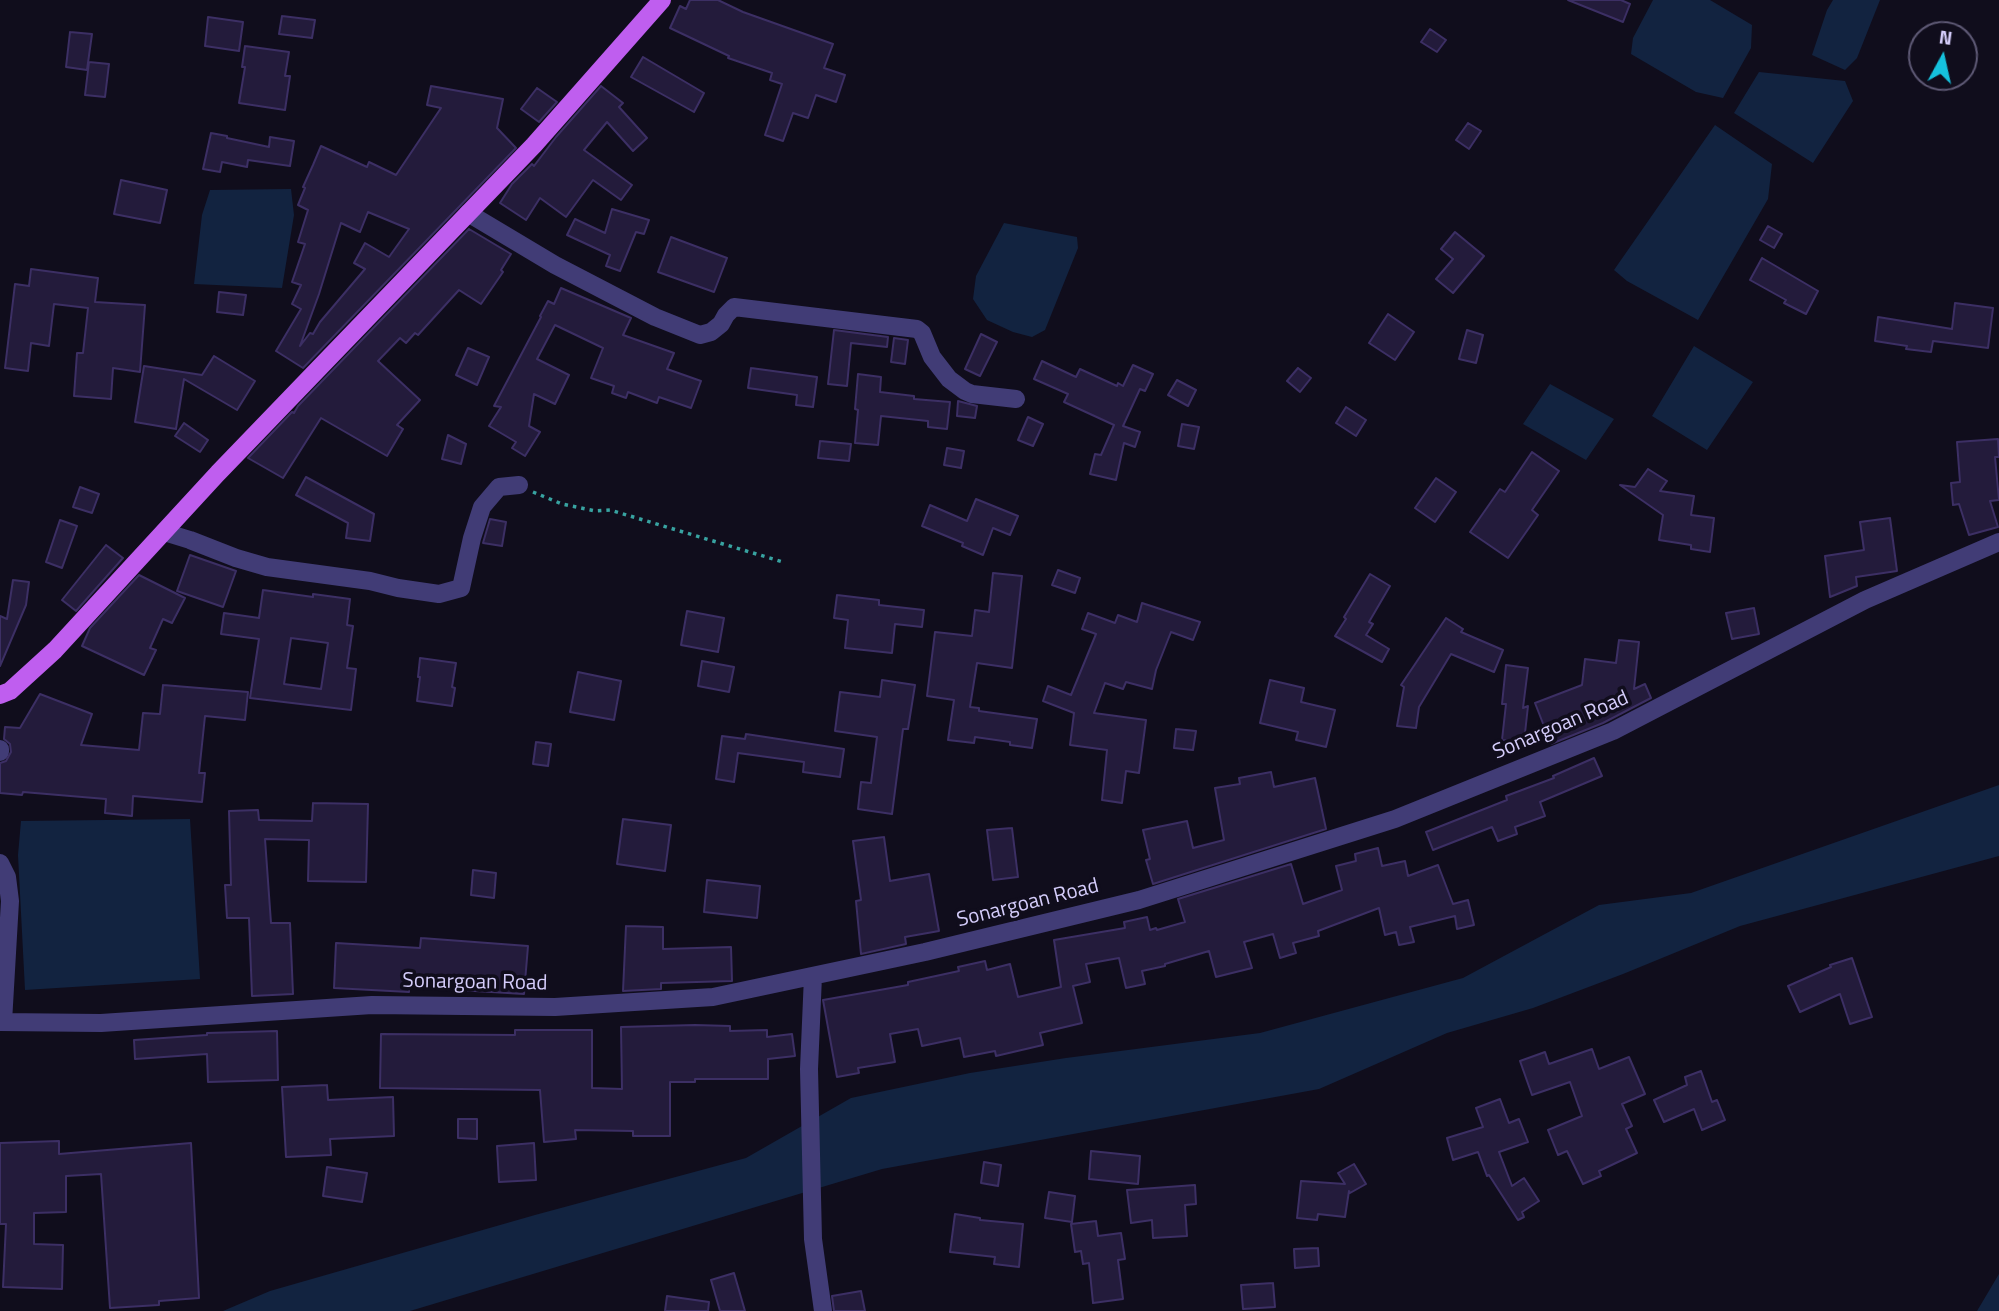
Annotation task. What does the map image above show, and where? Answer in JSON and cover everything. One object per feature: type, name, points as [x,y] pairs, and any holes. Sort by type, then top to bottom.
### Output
[{"type":"main road","points":[[0,695],[10,691],[55,650],[227,463],[534,145],[662,0]]},
{"type":"street","points":[[468,213],[555,265],[655,317],[700,335],[711,332],[721,324],[726,314],[734,307],[916,329],[922,333],[932,357],[949,379],[965,391],[1016,399]]},
{"type":"street","points":[[164,532],[267,567],[370,581],[439,594],[461,588],[482,507],[499,487],[519,485]]},
{"type":"street","name":"Sonargoan Road","points":[[1,1022],[101,1023],[372,1005],[555,1007],[713,997],[925,952],[1139,900],[1395,819],[1613,731],[1865,600],[1999,542]]},
{"type":"street","points":[[0,863],[7,877],[10,901],[1,1022]]},
{"type":"street","points":[[813,976],[809,1069],[813,1239],[823,1311]]},
{"type":"path","points":[[519,485],[562,504],[595,511],[610,510],[783,562]]},
{"type":"water","points":[[1653,0],[1710,0],[1752,25],[1751,48],[1723,98],[1696,92],[1631,54],[1633,38]]},
{"type":"water","points":[[1833,0],[1880,0],[1857,58],[1845,70],[1812,55]]},
{"type":"water","points":[[1759,72],[1845,81],[1853,101],[1813,163],[1734,113]]},
{"type":"water","points":[[1715,125],[1772,164],[1768,199],[1698,320],[1627,281],[1614,270]]},
{"type":"water","points":[[291,189],[294,215],[282,288],[194,284],[202,215],[210,190]]},
{"type":"water","points":[[1004,223],[1077,237],[1078,248],[1045,330],[1032,337],[987,320],[973,299],[976,276]]},
{"type":"water","points":[[1694,346],[1753,382],[1707,450],[1652,416]]},
{"type":"water","points":[[1550,384],[1614,419],[1586,460],[1523,424]]},
{"type":"water","points":[[1999,785],[1999,856],[1740,926],[1533,1008],[1447,1033],[1319,1089],[882,1169],[410,1311],[223,1311],[270,1291],[746,1158],[851,1098],[970,1073],[1260,1033],[1463,978],[1599,905],[1691,893]]},
{"type":"water","points":[[190,819],[200,979],[25,990],[18,855],[21,821]]},
{"type":"water","points":[[1999,1274],[1999,1311],[1977,1311]]},
{"type":"building","points":[[690,0],[718,0],[743,12],[833,44],[824,68],[845,75],[836,102],[816,95],[808,118],[793,113],[783,141],[765,135],[782,84],[770,80],[772,73],[728,58],[729,56],[670,28],[680,6],[686,9]]},
{"type":"building","points":[[1568,0],[1621,0],[1630,4],[1623,22]]},
{"type":"building","points":[[282,16],[315,20],[312,38],[279,34]]},
{"type":"building","points":[[208,17],[243,22],[239,51],[205,46]]},
{"type":"building","points":[[1430,29],[1446,40],[1437,52],[1421,42]]},
{"type":"building","points":[[70,32],[92,34],[87,70],[66,67]]},
{"type":"building","points":[[245,46],[289,52],[285,76],[290,76],[285,110],[239,103],[245,67],[242,67]]},
{"type":"building","points":[[643,57],[704,93],[694,112],[631,77]]},
{"type":"building","points":[[89,62],[109,64],[105,97],[85,95]]},
{"type":"building","points":[[431,86],[503,99],[497,128],[516,148],[303,368],[276,351],[301,309],[292,304],[301,285],[292,282],[305,244],[298,242],[308,210],[298,205],[321,146],[367,167],[369,162],[396,175],[441,108],[427,105]],"holes":[[[368,212],[409,229],[389,257],[365,243],[354,263],[365,269],[313,334],[310,333],[300,346],[341,223],[360,232]]]},
{"type":"building","points":[[601,86],[623,103],[619,107],[647,138],[633,151],[607,122],[584,150],[632,185],[621,200],[593,180],[566,217],[540,198],[526,220],[500,203],[512,184],[532,164],[534,166]]},
{"type":"building","points":[[537,88],[557,102],[539,122],[521,109]]},
{"type":"building","points":[[1468,123],[1481,131],[1469,149],[1456,140]]},
{"type":"building","points":[[211,133],[269,147],[270,137],[294,141],[290,166],[248,160],[247,167],[222,162],[220,172],[203,169]]},
{"type":"building","points":[[121,180],[167,190],[160,223],[114,214]]},
{"type":"building","points":[[612,209],[649,220],[644,234],[636,232],[620,271],[606,266],[610,255],[567,235],[575,219],[605,233]]},
{"type":"building","points":[[1768,226],[1782,234],[1774,248],[1760,240]]},
{"type":"building","points":[[469,229],[511,254],[501,270],[503,272],[481,304],[459,290],[418,335],[415,333],[406,343],[400,338],[378,361],[420,400],[397,425],[403,429],[387,456],[321,418],[283,478],[248,458],[292,412],[294,413]]},
{"type":"building","points":[[1455,232],[1484,256],[1453,293],[1436,279],[1453,259],[1441,249]]},
{"type":"building","points":[[671,237],[727,258],[714,292],[658,272]]},
{"type":"building","points":[[1762,258],[1818,291],[1806,314],[1750,280]]},
{"type":"building","points":[[31,269],[98,278],[95,302],[145,305],[140,372],[113,368],[111,399],[74,396],[77,353],[83,353],[88,308],[54,304],[49,346],[31,343],[28,371],[5,368],[15,284],[29,286]]},
{"type":"building","points":[[561,288],[631,318],[623,335],[674,353],[667,369],[701,381],[691,408],[659,397],[657,403],[628,392],[626,398],[612,393],[614,386],[591,378],[603,348],[555,325],[537,359],[569,375],[555,404],[534,394],[529,426],[540,432],[525,456],[512,448],[516,442],[489,426],[501,407],[494,406],[548,301],[554,304]]},
{"type":"building","points":[[219,292],[246,295],[243,315],[217,312]]},
{"type":"building","points":[[1955,303],[1993,308],[1988,348],[1933,341],[1931,352],[1875,341],[1878,317],[1952,329]]},
{"type":"building","points":[[1388,314],[1414,332],[1395,360],[1369,343]]},
{"type":"building","points":[[834,330],[888,337],[887,347],[851,343],[847,386],[828,384]]},
{"type":"building","points":[[1467,330],[1483,335],[1476,363],[1459,359]]},
{"type":"building","points":[[981,334],[997,342],[980,376],[965,369]]},
{"type":"building","points":[[894,338],[908,340],[905,364],[891,362]]},
{"type":"building","points":[[468,348],[489,357],[477,385],[456,375]]},
{"type":"building","points":[[214,356],[255,381],[237,410],[184,379],[176,429],[135,422],[144,366],[202,375]]},
{"type":"building","points":[[1042,361],[1076,377],[1080,369],[1117,386],[1118,383],[1123,386],[1133,365],[1153,374],[1145,391],[1140,389],[1123,426],[1140,432],[1135,447],[1124,443],[1116,480],[1090,474],[1095,454],[1101,455],[1114,425],[1064,402],[1068,394],[1034,379]]},
{"type":"building","points":[[751,368],[817,377],[813,407],[796,405],[797,395],[748,388]]},
{"type":"building","points":[[1298,368],[1311,378],[1300,392],[1287,381]]},
{"type":"building","points":[[858,374],[881,377],[880,392],[914,396],[914,399],[950,402],[947,429],[928,427],[928,421],[881,416],[878,445],[855,443]]},
{"type":"building","points":[[1177,380],[1196,390],[1188,406],[1168,395]]},
{"type":"building","points":[[958,401],[977,406],[975,418],[957,416]]},
{"type":"building","points":[[1346,407],[1366,420],[1356,436],[1336,423]]},
{"type":"building","points":[[1028,417],[1043,424],[1033,446],[1018,440]]},
{"type":"building","points":[[184,423],[208,440],[200,452],[175,436]]},
{"type":"building","points":[[1182,424],[1199,427],[1194,449],[1178,446]]},
{"type":"building","points":[[448,435],[466,444],[461,464],[442,459]]},
{"type":"building","points":[[1998,439],[1999,457],[1995,457],[1999,500],[1990,501],[1998,527],[1969,535],[1959,504],[1953,505],[1951,483],[1960,482],[1957,442]]},
{"type":"building","points":[[820,441],[851,444],[849,461],[818,458]]},
{"type":"building","points":[[947,448],[964,451],[961,468],[944,465]]},
{"type":"building","points":[[1532,452],[1559,471],[1532,510],[1538,515],[1508,558],[1470,532],[1500,489],[1505,492]]},
{"type":"building","points":[[1648,469],[1667,481],[1660,491],[1694,496],[1691,515],[1714,518],[1710,552],[1691,549],[1691,545],[1659,540],[1663,515],[1620,485],[1635,487]]},
{"type":"building","points":[[306,477],[374,514],[370,541],[346,538],[348,523],[296,495]]},
{"type":"building","points":[[1436,478],[1456,492],[1435,522],[1415,508]]},
{"type":"building","points":[[80,487],[99,494],[92,513],[73,507]]},
{"type":"building","points":[[976,499],[1018,516],[1010,535],[993,528],[983,555],[962,546],[963,543],[922,526],[930,505],[967,521]]},
{"type":"building","points":[[1890,518],[1897,571],[1856,577],[1857,586],[1830,597],[1825,556],[1864,550],[1860,522]]},
{"type":"building","points":[[490,519],[506,522],[502,546],[483,543]]},
{"type":"building","points":[[60,520],[77,526],[62,568],[46,562]]},
{"type":"building","points":[[106,545],[123,558],[76,611],[62,600]]},
{"type":"building","points":[[190,555],[236,571],[223,607],[177,591]]},
{"type":"building","points":[[1058,570],[1080,578],[1075,593],[1052,585]]},
{"type":"building","points":[[993,573],[1022,576],[1012,668],[977,663],[970,707],[979,708],[979,711],[1037,719],[1032,748],[975,737],[974,743],[948,740],[954,700],[927,696],[935,632],[972,636],[975,610],[989,612]]},
{"type":"building","points":[[1370,574],[1390,586],[1369,622],[1373,624],[1366,635],[1389,649],[1382,662],[1335,636]]},
{"type":"building","points":[[139,575],[185,598],[172,623],[163,619],[150,648],[156,650],[144,675],[82,646],[90,628]]},
{"type":"building","points":[[13,580],[29,582],[26,605],[0,666],[0,616],[7,619]]},
{"type":"building","points":[[263,590],[350,599],[347,625],[353,626],[347,668],[356,669],[351,710],[250,698],[259,639],[221,634],[224,613],[259,618]],"holes":[[[291,638],[328,643],[321,689],[284,684]]]},
{"type":"building","points":[[837,595],[879,600],[879,605],[924,610],[922,627],[895,624],[892,653],[845,648],[848,620],[834,618]]},
{"type":"building","points":[[1142,603],[1200,622],[1193,640],[1171,632],[1156,670],[1152,689],[1126,682],[1123,689],[1105,683],[1094,713],[1146,720],[1139,773],[1126,771],[1122,803],[1102,800],[1107,750],[1070,745],[1074,713],[1043,701],[1048,686],[1071,695],[1096,634],[1082,629],[1088,613],[1115,623],[1118,615],[1137,622]]},
{"type":"building","points":[[1754,608],[1759,634],[1732,639],[1726,613]]},
{"type":"building","points":[[687,611],[724,618],[718,652],[681,645]]},
{"type":"building","points":[[1446,618],[1463,629],[1461,632],[1503,650],[1494,672],[1451,654],[1419,707],[1416,728],[1397,726],[1404,687],[1401,685]]},
{"type":"building","points":[[1619,640],[1639,642],[1634,689],[1645,684],[1651,698],[1603,723],[1551,744],[1535,703],[1582,685],[1585,659],[1616,663]]},
{"type":"building","points":[[420,658],[456,663],[452,706],[417,701]]},
{"type":"building","points":[[702,661],[734,667],[729,692],[698,686]]},
{"type":"building","points":[[1506,665],[1528,668],[1523,708],[1528,706],[1524,742],[1502,740]]},
{"type":"building","points":[[578,672],[621,681],[614,720],[570,712]]},
{"type":"building","points":[[882,680],[915,685],[908,729],[903,729],[892,814],[858,809],[861,782],[871,783],[877,737],[835,731],[840,692],[880,697]]},
{"type":"building","points":[[1270,680],[1304,688],[1301,702],[1335,710],[1326,747],[1296,740],[1298,732],[1260,723]]},
{"type":"building","points":[[163,685],[248,692],[245,720],[205,716],[199,773],[205,773],[202,802],[133,796],[132,816],[105,813],[106,799],[23,792],[22,795],[0,793],[0,763],[6,761],[11,752],[10,744],[4,739],[5,727],[20,728],[40,694],[92,714],[81,745],[139,750],[143,713],[160,714]]},
{"type":"building","points":[[1176,729],[1196,731],[1193,750],[1174,748]]},
{"type":"building","points":[[746,734],[844,749],[840,777],[803,772],[804,762],[738,753],[734,782],[716,779],[722,736],[745,739]]},
{"type":"building","points":[[536,742],[551,744],[548,766],[533,764]]},
{"type":"building","points":[[1594,758],[1602,776],[1540,802],[1545,816],[1515,827],[1517,834],[1498,841],[1492,827],[1433,850],[1426,832],[1507,800],[1506,796],[1554,778],[1553,776]]},
{"type":"building","points":[[1271,772],[1274,787],[1315,778],[1326,829],[1153,884],[1146,860],[1150,859],[1143,830],[1187,821],[1193,848],[1224,840],[1215,788],[1240,784],[1239,778]]},
{"type":"building","points":[[313,803],[368,804],[366,882],[308,881],[309,840],[265,839],[271,923],[290,923],[293,994],[252,996],[249,918],[227,918],[225,885],[231,885],[229,811],[258,810],[259,820],[312,821]]},
{"type":"building","points":[[623,819],[671,825],[665,871],[617,864]]},
{"type":"building","points":[[1012,828],[1018,877],[993,880],[987,830]]},
{"type":"building","points":[[884,837],[890,881],[929,874],[939,931],[905,937],[906,944],[861,954],[856,901],[861,900],[853,841]]},
{"type":"building","points":[[1378,848],[1382,866],[1405,861],[1408,876],[1438,865],[1453,904],[1468,900],[1474,925],[1457,929],[1455,916],[1410,927],[1414,942],[1399,945],[1396,932],[1385,935],[1379,908],[1318,931],[1319,936],[1293,943],[1296,953],[1280,958],[1273,934],[1244,942],[1252,968],[1216,977],[1209,951],[1142,971],[1145,984],[1126,988],[1119,958],[1086,964],[1090,982],[1073,986],[1082,1023],[1040,1033],[1043,1045],[996,1056],[995,1051],[964,1057],[960,1038],[922,1046],[918,1029],[890,1034],[895,1062],[858,1068],[859,1073],[837,1077],[823,1000],[908,985],[908,982],[959,971],[958,967],[985,961],[987,970],[1010,964],[1018,997],[1061,987],[1054,940],[1125,928],[1124,922],[1147,917],[1150,930],[1185,922],[1178,899],[1291,864],[1303,904],[1342,890],[1336,866],[1356,861],[1355,854]]},
{"type":"building","points":[[473,870],[496,873],[494,898],[471,895]]},
{"type":"building","points":[[707,880],[760,886],[757,918],[704,912]]},
{"type":"building","points":[[626,926],[663,927],[663,949],[731,947],[732,981],[661,983],[661,989],[623,991]]},
{"type":"building","points":[[421,938],[528,946],[524,994],[409,987],[409,992],[334,988],[336,943],[420,948]]},
{"type":"building","points":[[1852,958],[1872,1017],[1850,1024],[1840,994],[1800,1012],[1788,986],[1831,967],[1830,965]]},
{"type":"building","points":[[730,1026],[730,1031],[767,1030],[767,1037],[792,1034],[795,1056],[768,1059],[768,1079],[695,1079],[695,1082],[670,1082],[670,1136],[633,1136],[633,1131],[575,1130],[576,1139],[544,1142],[540,1090],[380,1088],[381,1034],[515,1035],[515,1030],[592,1030],[592,1088],[622,1089],[621,1027]]},
{"type":"building","points":[[277,1031],[278,1080],[208,1082],[207,1054],[135,1059],[134,1040],[207,1033]]},
{"type":"building","points":[[1592,1049],[1599,1069],[1629,1057],[1645,1094],[1622,1104],[1632,1126],[1626,1129],[1637,1153],[1599,1171],[1601,1176],[1583,1184],[1567,1151],[1558,1155],[1548,1130],[1582,1116],[1570,1082],[1532,1095],[1520,1061],[1545,1052],[1549,1064]]},
{"type":"building","points":[[1701,1071],[1712,1102],[1717,1100],[1725,1120],[1702,1130],[1694,1109],[1664,1122],[1654,1100],[1687,1085],[1685,1077]]},
{"type":"building","points":[[327,1085],[328,1100],[393,1097],[394,1136],[330,1139],[331,1155],[286,1157],[282,1087]]},
{"type":"building","points":[[1500,1099],[1509,1123],[1519,1119],[1528,1142],[1499,1152],[1512,1186],[1524,1178],[1539,1201],[1522,1212],[1524,1217],[1518,1220],[1489,1175],[1487,1176],[1478,1152],[1453,1160],[1447,1138],[1483,1127],[1476,1108]]},
{"type":"building","points":[[458,1119],[477,1119],[477,1139],[458,1138]]},
{"type":"building","points":[[59,1141],[59,1154],[191,1143],[199,1298],[159,1301],[159,1305],[110,1308],[101,1174],[66,1176],[66,1212],[34,1213],[34,1244],[63,1245],[62,1289],[3,1287],[6,1224],[0,1224],[0,1143]]},
{"type":"building","points":[[534,1143],[536,1180],[499,1182],[497,1146]]},
{"type":"building","points":[[1091,1151],[1140,1156],[1138,1184],[1089,1179]]},
{"type":"building","points":[[984,1162],[1001,1165],[998,1186],[981,1183]]},
{"type":"building","points":[[1354,1164],[1366,1184],[1350,1193],[1349,1191],[1345,1217],[1318,1214],[1317,1220],[1297,1218],[1301,1181],[1345,1184],[1338,1173]]},
{"type":"building","points":[[327,1167],[367,1173],[362,1202],[323,1196]]},
{"type":"building","points":[[1195,1185],[1196,1204],[1185,1205],[1187,1236],[1153,1238],[1152,1220],[1131,1223],[1127,1190]]},
{"type":"building","points":[[1049,1192],[1075,1196],[1072,1222],[1045,1218]]},
{"type":"building","points":[[955,1214],[980,1220],[1023,1224],[1019,1267],[994,1264],[995,1257],[950,1252]]},
{"type":"building","points":[[1096,1221],[1098,1236],[1121,1233],[1125,1259],[1118,1260],[1123,1299],[1093,1303],[1089,1263],[1083,1264],[1081,1251],[1075,1252],[1071,1224]]},
{"type":"building","points":[[1318,1248],[1319,1266],[1295,1268],[1294,1249]]},
{"type":"building","points":[[734,1273],[745,1311],[720,1311],[711,1280]]},
{"type":"building","points":[[1273,1283],[1275,1307],[1243,1309],[1241,1285]]},
{"type":"building","points":[[861,1291],[865,1311],[834,1311],[832,1296]]},
{"type":"building","points":[[667,1296],[709,1302],[708,1311],[665,1311]]}]
